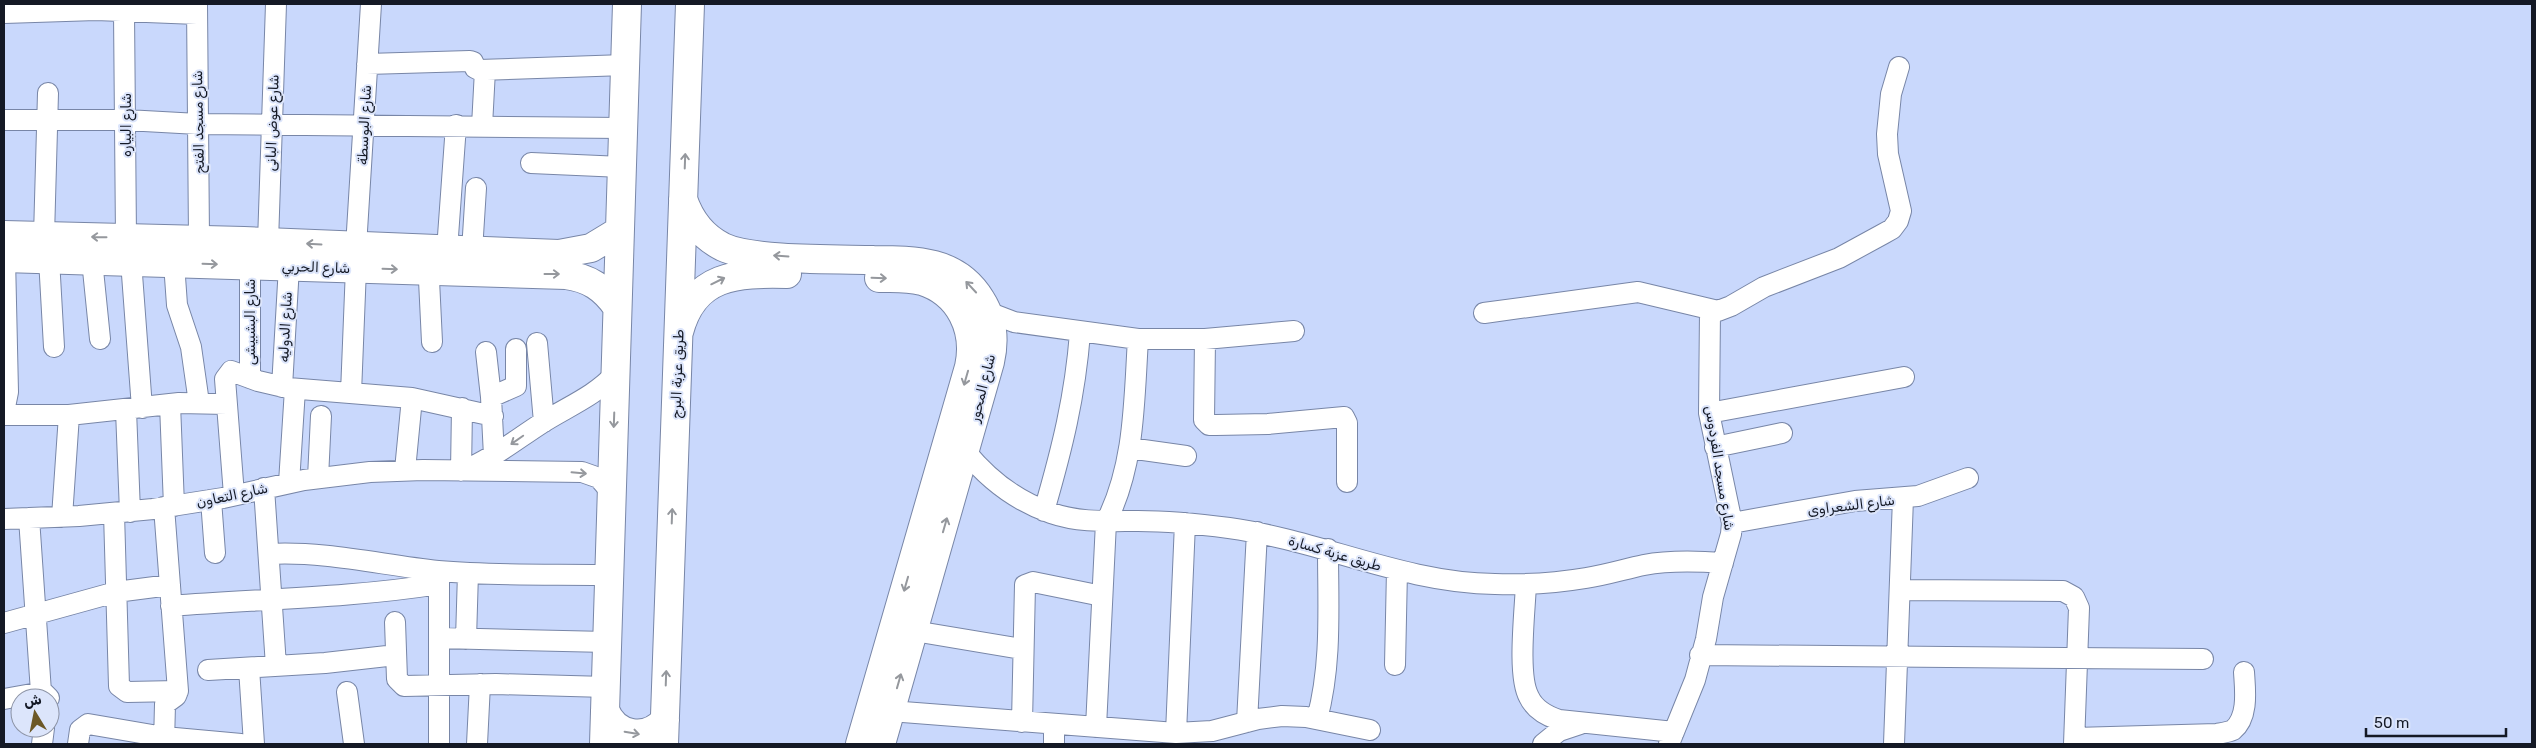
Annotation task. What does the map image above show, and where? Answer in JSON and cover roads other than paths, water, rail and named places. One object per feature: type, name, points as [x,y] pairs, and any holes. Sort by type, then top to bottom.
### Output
[{"type":"street","name":"شارع عوض البانى","points":[[268,242],[276,4]]},
{"type":"street","name":"شارع البوسطة","points":[[351,393],[356,258],[371,4]]},
{"type":"street","points":[[604,744],[628,4]]},
{"type":"street","name":"طريق عزبة البرج","points":[[664,732],[690,4]]},
{"type":"street","points":[[4,12],[96,7],[124,12],[153,9],[197,9]]},
{"type":"street","name":"شارع مسجد الفتح","points":[[197,9],[199,240]]},
{"type":"street","name":"شارع البياره","points":[[124,12],[128,249],[134,409],[122,513],[116,592],[119,686],[127,692],[178,691]]},
{"type":"street","points":[[367,64],[470,61],[473,62],[476,69],[485,70],[625,64]]},
{"type":"street","points":[[1484,314],[1638,292],[1710,311],[1724,309],[1764,287],[1839,258],[1892,229],[1898,221],[1901,211],[1888,154],[1887,127],[1891,94],[1899,67]]},
{"type":"street","points":[[482,126],[485,70]]},
{"type":"street","points":[[48,93],[48,120],[24,248],[4,413],[69,415],[170,404],[227,404]]},
{"type":"street","points":[[4,120],[126,120],[198,124],[364,124],[623,128]]},
{"type":"street","points":[[432,342],[444,255],[456,125]]},
{"type":"street","points":[[531,163],[622,167]]},
{"type":"street","points":[[444,255],[476,188]]},
{"type":"street","name":"شارع المحور","points":[[683,199],[689,214],[703,233],[744,263],[921,281],[947,295],[960,310],[969,328],[972,348],[969,367],[860,744]]},
{"type":"street","name":"شارع الحربي","points":[[24,248],[92,260],[128,249],[174,262],[289,266],[356,258],[573,253],[598,246],[620,231]]},
{"type":"street","name":"شارع الحربي","points":[[24,248],[128,249],[199,240],[268,242],[356,258]]},
{"type":"street","points":[[24,248],[54,346]]},
{"type":"street","name":"شارع الحربي","points":[[444,255],[573,276],[599,286],[617,307]]},
{"type":"street","points":[[92,260],[100,338]]},
{"type":"street","points":[[174,262],[177,305],[190,342],[199,403]]},
{"type":"street","name":"شارع المحور","points":[[679,332],[690,306],[705,289],[723,279],[744,263],[929,263],[944,267],[963,278],[978,294],[988,312],[993,333],[992,352],[966,452],[881,744]]},
{"type":"street","name":"شارع البشبيشى","points":[[250,265],[250,378]]},
{"type":"street","name":"شارع الدوليه","points":[[289,266],[289,483]]},
{"type":"street","name":"شارع مسجد الفردوس","points":[[1710,311],[1709,413],[1732,523],[1730,544],[1723,563]]},
{"type":"street","points":[[988,312],[1005,320],[1138,339],[1205,339],[1294,331]]},
{"type":"street","points":[[1044,510],[1068,425],[1076,379],[1080,332]]},
{"type":"street","points":[[1096,727],[1106,522],[1118,498],[1129,448],[1138,339]]},
{"type":"street","points":[[1205,339],[1204,420],[1209,425],[1268,424],[1344,417],[1348,423],[1347,482]]},
{"type":"street","points":[[537,343],[544,422]]},
{"type":"street","points":[[234,495],[225,379],[227,374],[234,371],[250,378],[288,388],[412,398],[462,408],[492,407],[516,386],[516,349]]},
{"type":"street","points":[[486,352],[492,407],[494,456]]},
{"type":"street","name":"شارع التعاون","points":[[460,471],[494,456],[544,422],[596,391],[615,374]]},
{"type":"street","points":[[1709,413],[1904,378]]},
{"type":"street","points":[[405,470],[412,398]]},
{"type":"street","points":[[164,741],[165,704],[176,696],[178,691],[170,585],[170,404]]},
{"type":"street","points":[[460,471],[462,408]]},
{"type":"street","points":[[62,517],[69,415]]},
{"type":"street","points":[[318,478],[321,416]]},
{"type":"street","points":[[1715,447],[1782,433]]},
{"type":"street","points":[[1129,448],[1186,456]]},
{"type":"street","name":"طريق عزبة كسارة","points":[[966,452],[977,466],[1004,490],[1044,510],[1070,518],[1106,522],[1185,523],[1257,532],[1328,549],[1397,570],[1461,582],[1526,584],[1586,578],[1661,563],[1692,561],[1723,563]]},
{"type":"street","name":"شارع التعاون","points":[[4,519],[122,513],[211,500],[318,478],[405,470],[582,472],[599,478],[612,492]]},
{"type":"street","name":"شارع الشعراوى","points":[[1732,523],[1855,501],[1903,498],[1940,490],[1968,478]]},
{"type":"street","points":[[264,488],[276,666]]},
{"type":"street","points":[[1894,744],[1903,498]]},
{"type":"street","points":[[211,500],[215,553]]},
{"type":"street","points":[[29,518],[35,615],[44,688]]},
{"type":"street","points":[[1176,733],[1185,523]]},
{"type":"street","points":[[1247,722],[1257,532]]},
{"type":"street","points":[[1317,719],[1324,687],[1328,654],[1328,549]]},
{"type":"street","points":[[269,554],[321,554],[439,577]]},
{"type":"street","points":[[1526,584],[1523,673],[1528,697],[1534,705],[1550,717],[1580,724],[1671,738],[1693,687],[1700,655],[1703,653],[1713,597],[1723,563]]},
{"type":"street","points":[[1395,665],[1397,570]]},
{"type":"street","points":[[171,606],[272,598],[352,595],[468,573],[609,575]]},
{"type":"street","points":[[466,639],[468,573]]},
{"type":"street","points":[[439,577],[439,744]]},
{"type":"street","points":[[1022,722],[1024,592],[1027,584],[1033,582],[1102,596]]},
{"type":"street","points":[[4,623],[116,592],[170,585]]},
{"type":"street","points":[[1900,590],[2063,591],[2074,597],[2079,608],[2075,741],[2217,734],[2233,730],[2240,720],[2245,706],[2244,672]]},
{"type":"street","points":[[395,622],[397,679],[400,684],[406,686],[480,684],[606,699]]},
{"type":"street","points":[[914,631],[1022,649]]},
{"type":"street","points":[[439,638],[607,642]]},
{"type":"street","points":[[208,670],[373,659],[396,655]]},
{"type":"street","points":[[1700,655],[2203,659]]},
{"type":"street","points":[[249,668],[254,744]]},
{"type":"street","points":[[477,744],[480,684]]},
{"type":"street","points":[[347,692],[354,744]]},
{"type":"street","points":[[606,699],[613,724],[622,730],[632,734],[664,732]]},
{"type":"street","points":[[890,711],[1176,733],[1212,731],[1282,716],[1317,719],[1370,730]]},
{"type":"street","points":[[78,744],[80,730],[88,724],[164,741],[241,744]]},
{"type":"street","points":[[1054,724],[1054,744]]},
{"type":"street","points":[[1543,744],[1559,731],[1580,724]]}]
